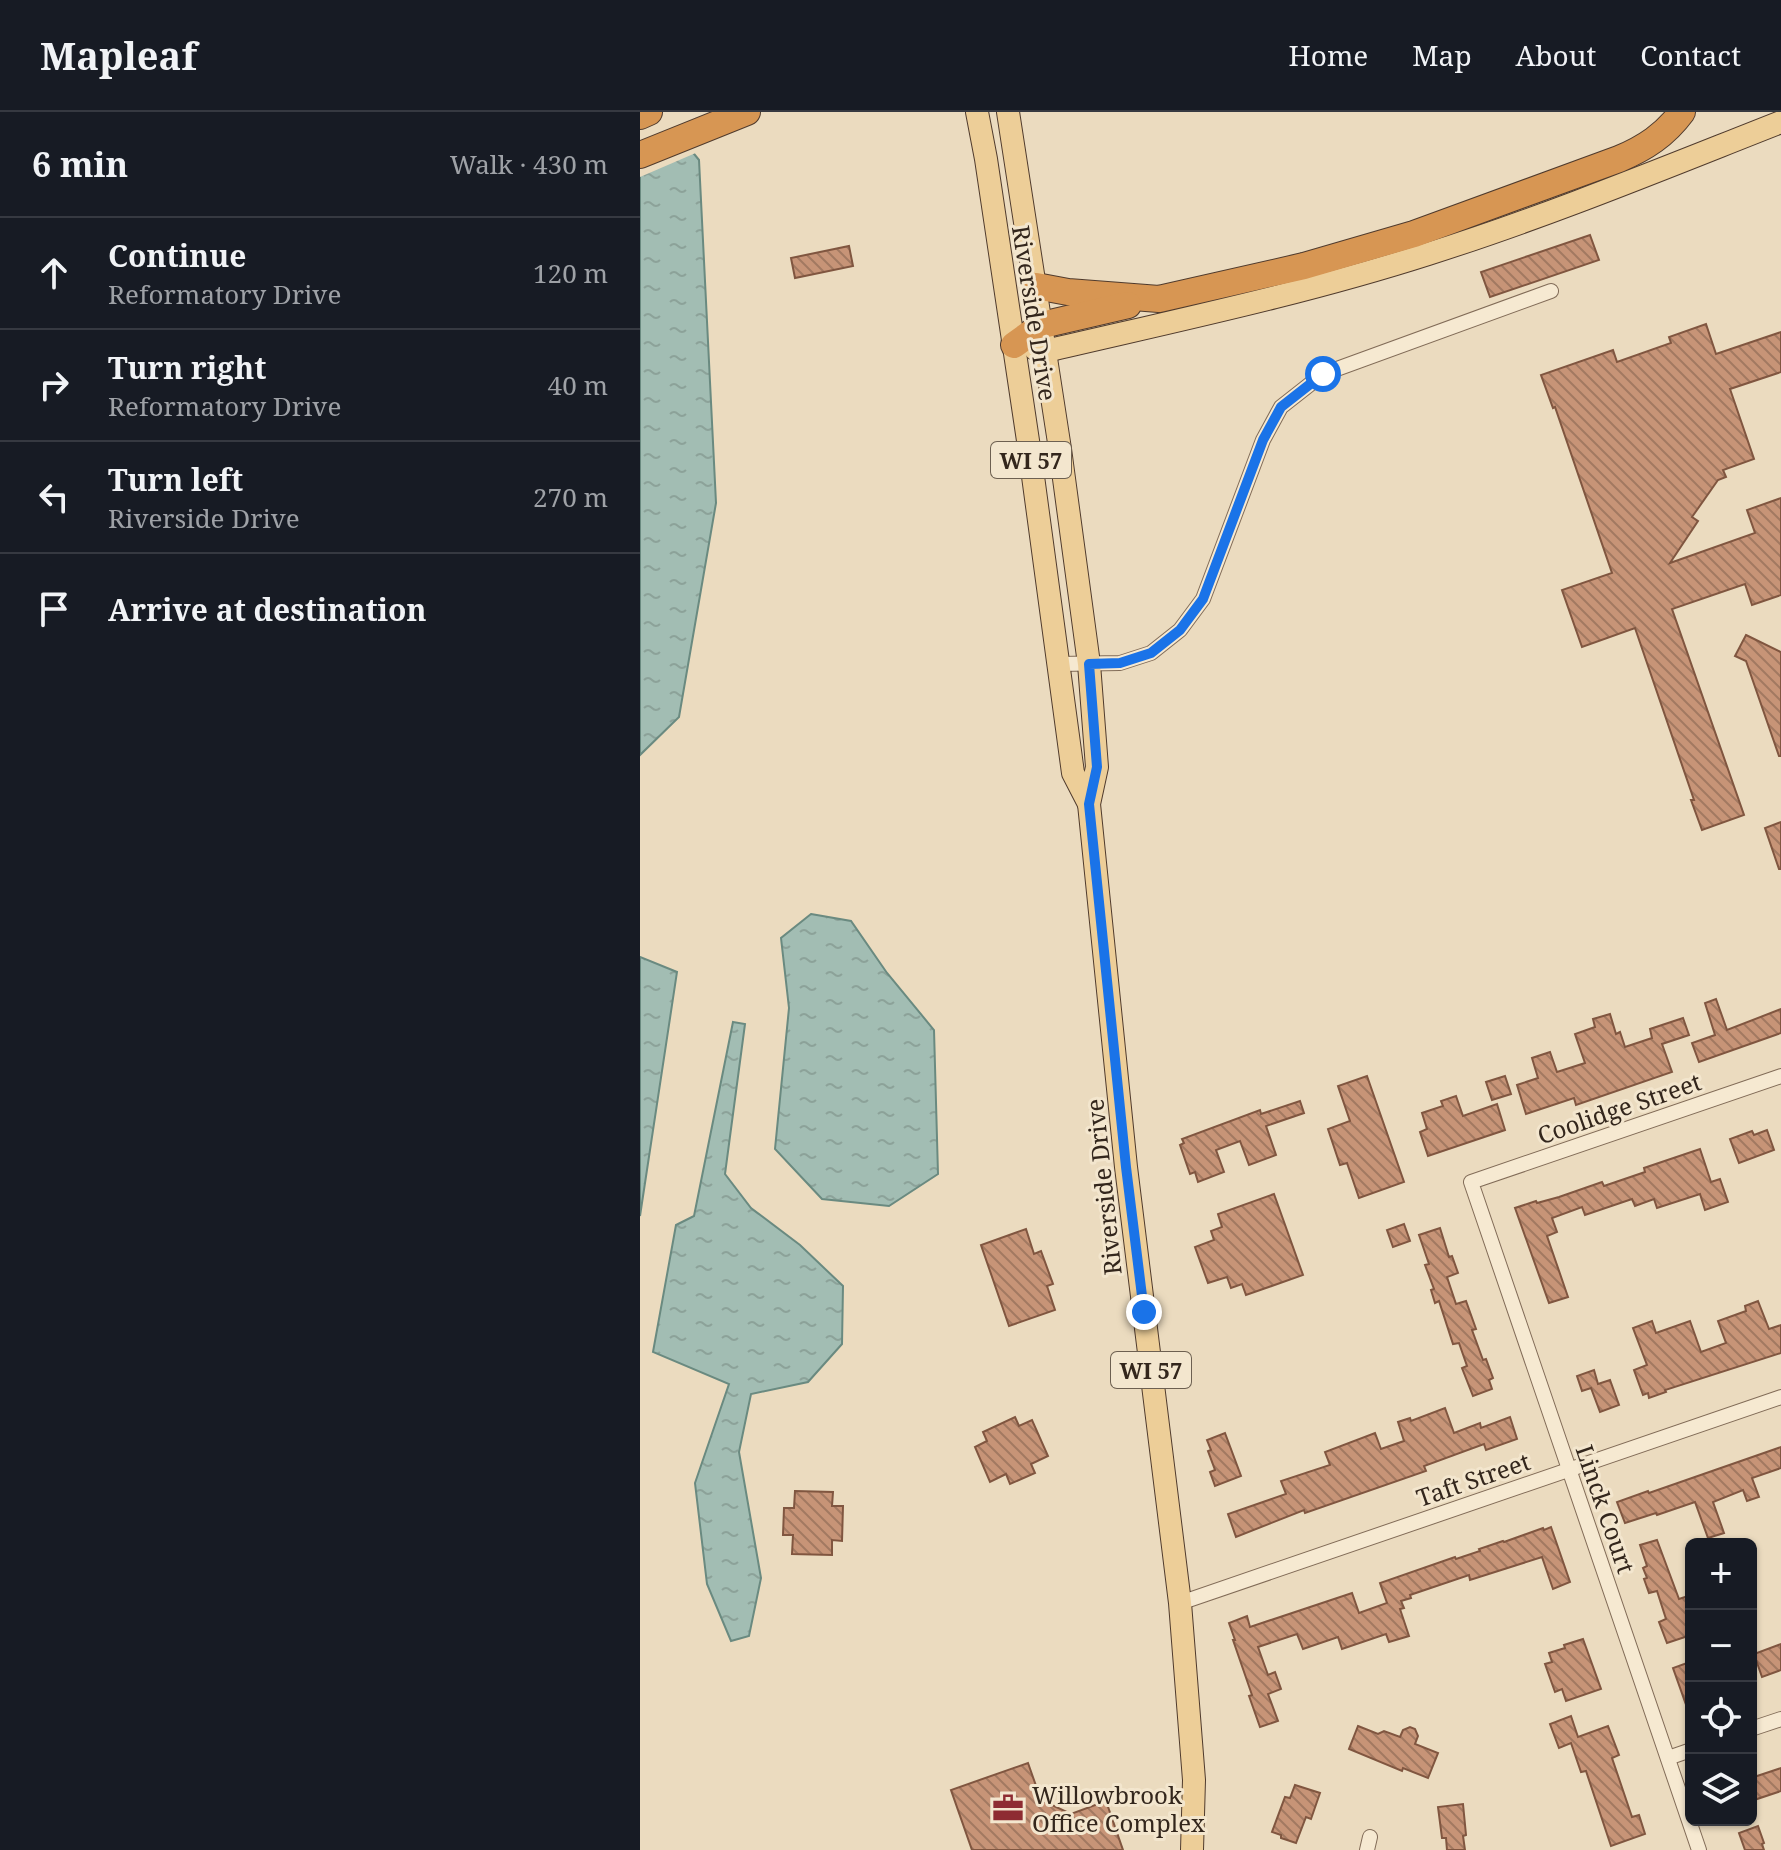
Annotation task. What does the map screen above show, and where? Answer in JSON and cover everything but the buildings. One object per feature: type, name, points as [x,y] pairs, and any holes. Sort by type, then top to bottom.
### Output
[{"type":"highway","points":[[640,116],[649,112]]},
{"type":"highway","points":[[640,155],[747,112]]},
{"type":"highway","points":[[1014,345],[1042,325],[1304,266],[1414,234],[1642,149],[1673,124],[1682,112]]},
{"type":"highway","points":[[1036,286],[1068,292],[1159,299]]},
{"type":"main road","name":"Riverside Drive","points":[[977,112],[1014,345],[1073,773],[1089,804]]},
{"type":"main road","name":"Riverside Drive","points":[[1008,112],[1046,351],[1089,664],[1097,767],[1089,804],[1126,1167],[1180,1603],[1194,1780],[1192,1850]]},
{"type":"main road","points":[[1014,345],[1046,351],[1283,295],[1427,254],[1551,212],[1781,122]]},
{"type":"street","points":[[1059,664],[1120,663],[1151,653],[1180,630],[1203,599],[1263,440],[1281,407],[1302,389],[1323,374],[1551,291]]},
{"type":"street","name":"Coolidge Street","points":[[1471,1182],[1781,1076]]},
{"type":"street","name":"Linck Court","points":[[1471,1182],[1699,1850]]},
{"type":"street","name":"Taft Street","points":[[1180,1603],[1781,1397]]},
{"type":"street","points":[[1757,1727],[1781,1719]]},
{"type":"street","points":[[1668,1758],[1685,1752]]},
{"type":"water","points":[[640,112],[660,112],[699,160],[716,503],[679,717],[640,755]]},
{"type":"water","points":[[811,914],[851,921],[887,973],[934,1030],[938,1174],[889,1206],[822,1199],[775,1149],[789,1008],[781,938]]},
{"type":"water","points":[[640,957],[677,972],[640,1216]]},
{"type":"water","points":[[733,1022],[745,1024],[725,1174],[751,1208],[800,1245],[843,1286],[842,1344],[808,1382],[751,1394],[739,1452],[761,1578],[749,1636],[731,1641],[707,1584],[695,1483],[729,1384],[653,1352],[676,1225],[694,1216]]},
{"type":"pier","points":[[640,112],[666,112],[698,152],[640,177]]},
{"type":"place","name":"Willowbrook Office Complex","points":[[1008,1808]]},
{"type":"route","points":[[1144,1312],[1089,804],[1097,767],[1089,664],[1120,663],[1151,653],[1180,630],[1203,599],[1263,440],[1281,407],[1323,374]]}]
